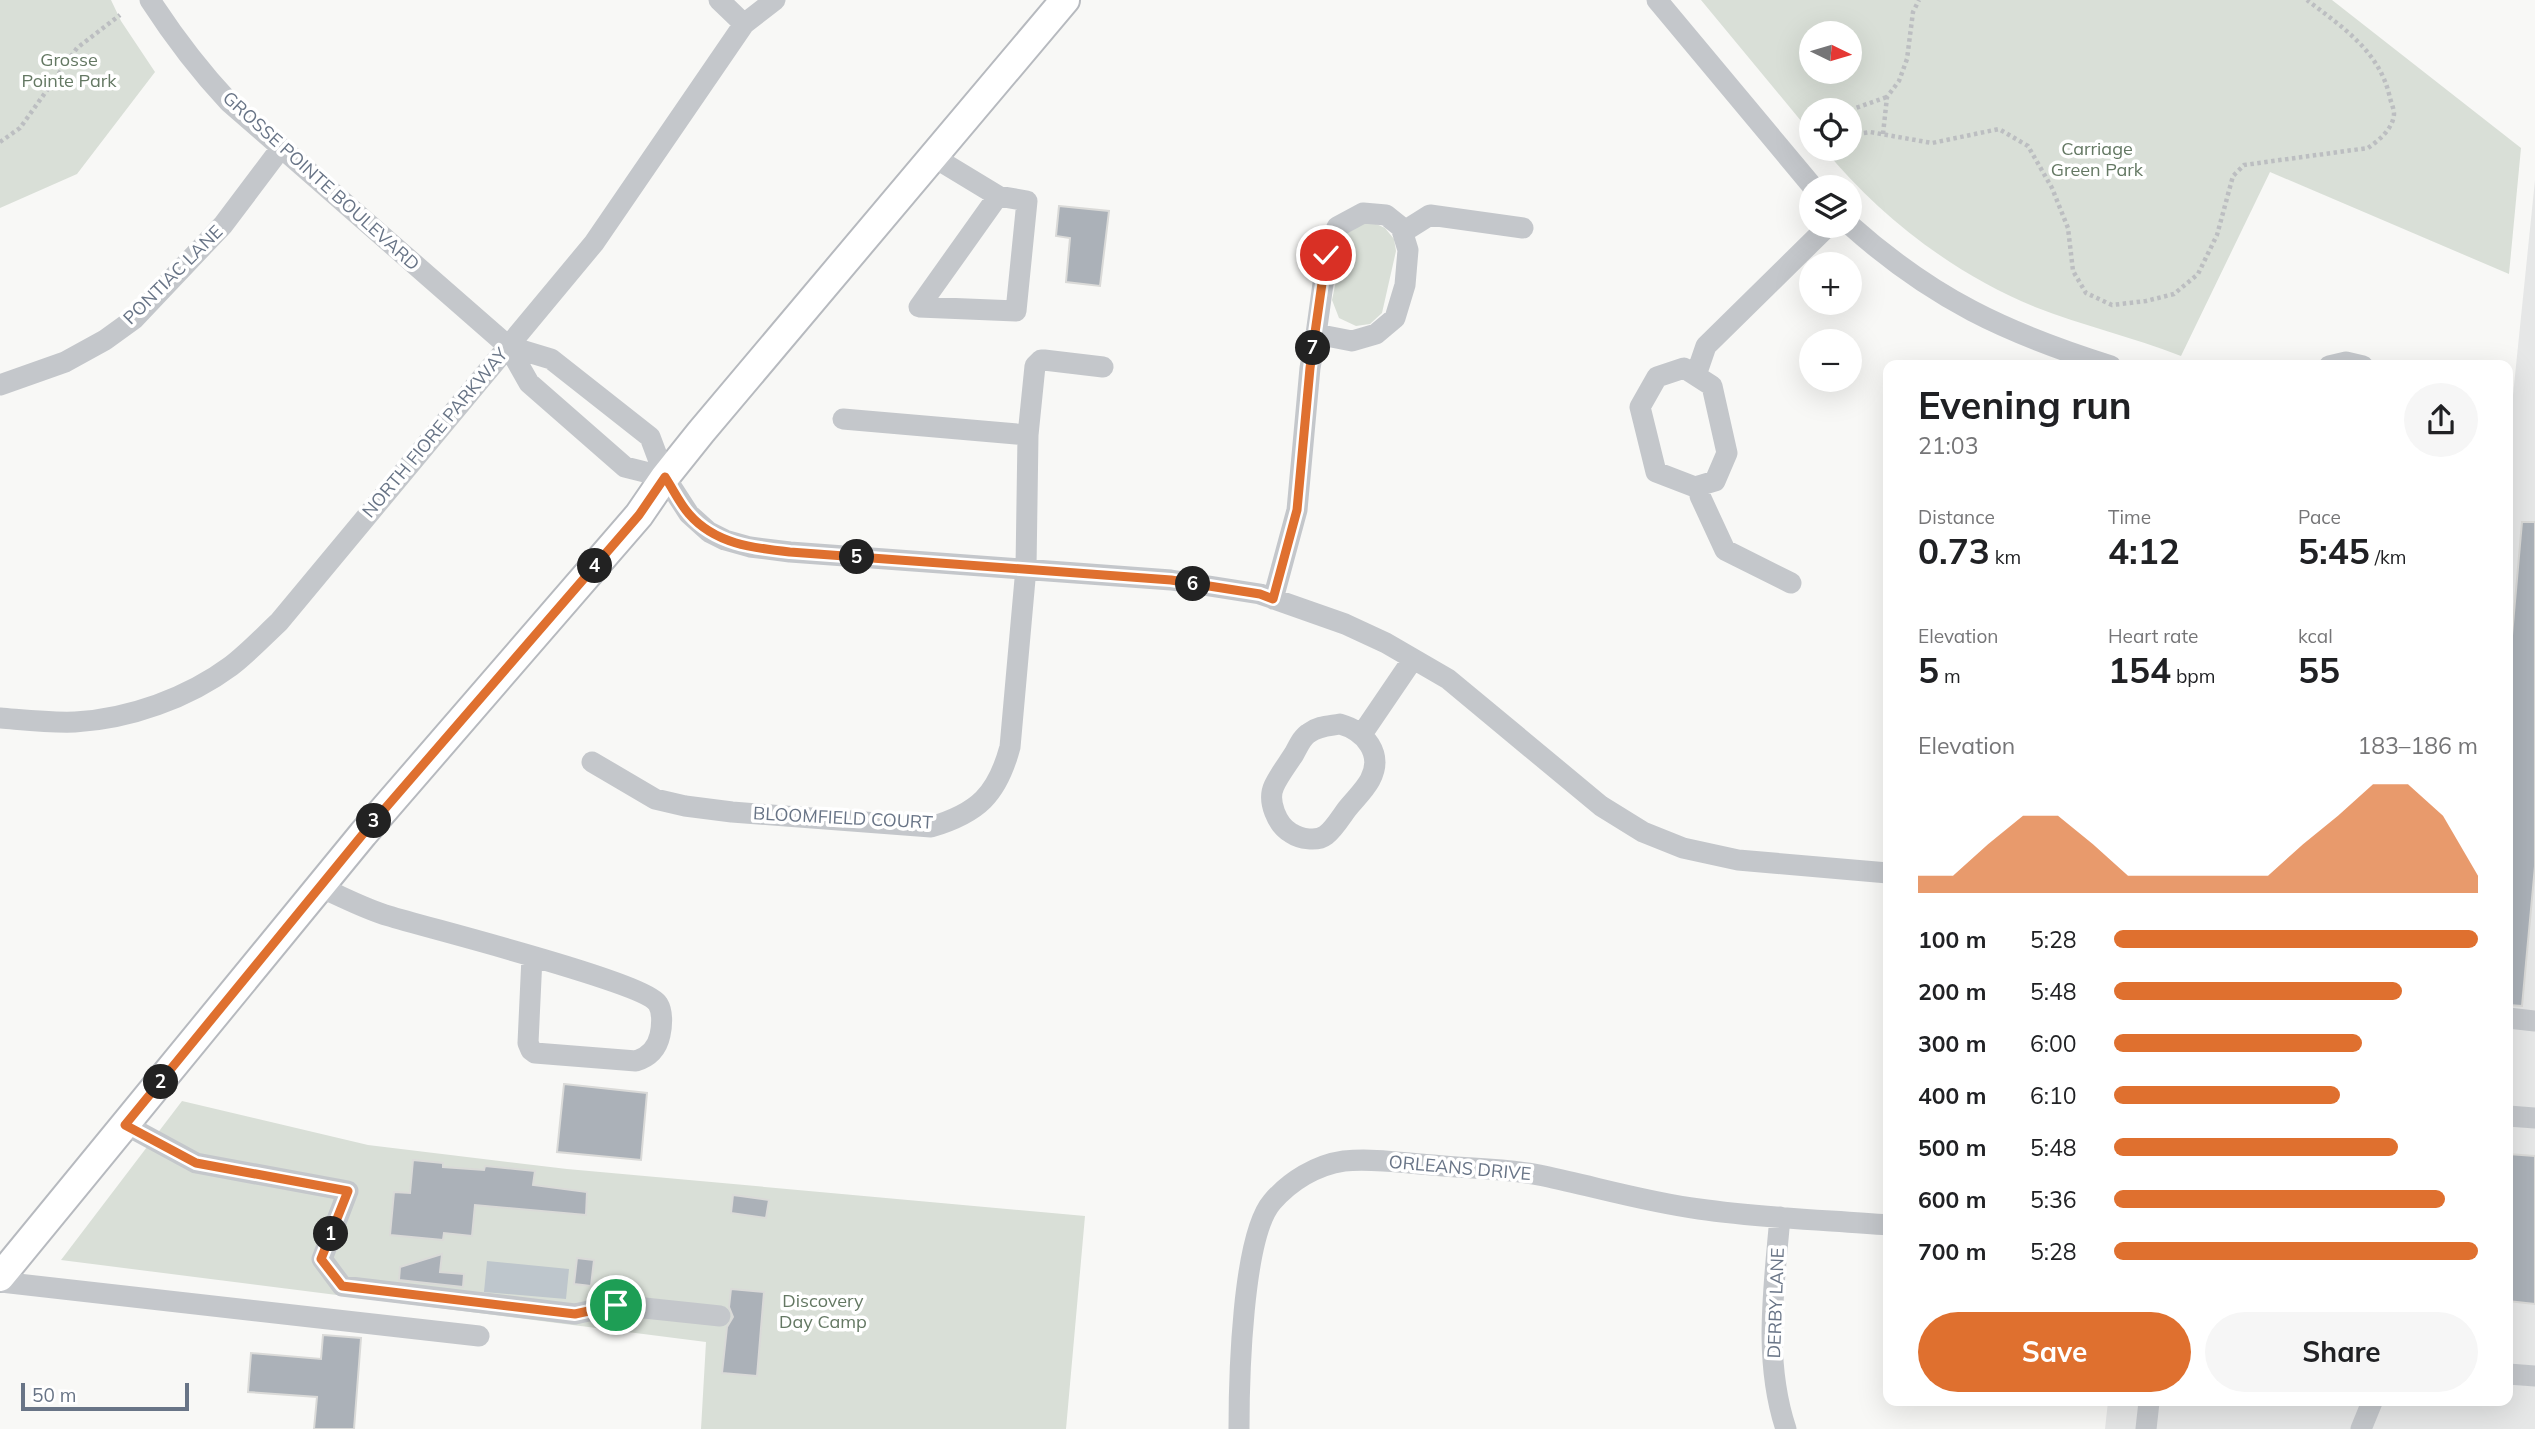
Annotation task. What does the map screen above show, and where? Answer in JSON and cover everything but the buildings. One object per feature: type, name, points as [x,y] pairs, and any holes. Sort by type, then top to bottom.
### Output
[{"type":"main road","points":[[0,1280],[372,824],[639,515],[701,432],[1065,0]]},
{"type":"street","name":"GROSSE POINTE BOULEVARD","points":[[150,0],[200,71],[229,102],[508,346],[529,383],[625,467],[665,477]]},
{"type":"street","points":[[719,0],[744,24]]},
{"type":"street","name":"NORTH FIORE PARKWAY","points":[[0,718],[76,722],[129,714],[167,701],[217,676],[279,622],[594,243],[744,24],[775,0]]},
{"type":"street","points":[[1657,0],[1803,175]]},
{"type":"street","name":"PONTIAC LANE","points":[[0,385],[65,362],[105,340],[134,319],[223,225],[281,148]]},
{"type":"street","points":[[932,156],[998,195],[1027,201],[1016,311],[919,307],[998,195]]},
{"type":"street","points":[[1273,599],[1297,510],[1310,368],[1326,255],[1337,227],[1363,213],[1386,215],[1401,227],[1408,250],[1405,285],[1395,318],[1376,334],[1352,341],[1316,334]]},
{"type":"street","points":[[1402,232],[1430,215],[1523,228]]},
{"type":"street","points":[[1862,236],[1881,253],[1948,299],[2016,333],[2094,360]]},
{"type":"street","points":[[1696,375],[1706,346],[1817,238]]},
{"type":"street","name":"GROSSE POINTE BOULEVARD","points":[[508,346],[551,359],[650,437],[665,477],[689,514],[709,532],[725,540],[750,547],[790,552],[1171,580],[1260,594],[1345,624],[1386,643],[1448,679],[1601,806],[1643,832],[1683,848],[1738,860],[1883,873]]},
{"type":"street","name":"BLOOMFIELD COURT","points":[[592,762],[655,799],[732,812],[930,827],[957,819],[983,802],[1003,771],[1010,747],[1026,568],[1028,435],[1037,363],[1044,360],[1103,367]]},
{"type":"street","points":[[1684,368],[1696,375],[1713,386],[1727,453],[1715,481],[1695,487],[1656,472],[1640,407],[1657,377],[1684,368]]},
{"type":"street","points":[[843,419],[1028,435]]},
{"type":"street","points":[[1700,485],[1700,496],[1725,550],[1791,583]]},
{"type":"street","points":[[1362,734],[1413,659]]},
{"type":"street","points":[[1340,724],[1352,727],[1362,734],[1374,755],[1370,780],[1326,835],[1314,839],[1290,833],[1281,825],[1275,814],[1272,789],[1306,734],[1317,728],[1340,724]]},
{"type":"street","points":[[320,887],[386,915],[532,957],[622,984],[651,997],[659,1004],[662,1018],[660,1038],[653,1052],[636,1061],[535,1053],[531,1050],[528,1043],[532,957]]},
{"type":"street","points":[[2513,1019],[2535,1021]]},
{"type":"street","points":[[2513,1116],[2535,1118]]},
{"type":"street","points":[[125,1125],[196,1163],[348,1191],[321,1259],[342,1286],[575,1314],[616,1305],[720,1316]]},
{"type":"street","name":"ORLEANS DRIVE","points":[[1239,1429],[1249,1268],[1257,1229],[1270,1203],[1291,1182],[1315,1169],[1342,1161],[1380,1161],[1541,1175],[1661,1203],[1780,1217],[1883,1225]]},
{"type":"street","name":"DERBY LANE","points":[[1780,1217],[1772,1308],[1772,1350],[1774,1379],[1786,1429]]},
{"type":"street","points":[[0,1280],[478,1336]]},
{"type":"street","points":[[2513,1374],[2535,1376]]},
{"type":"street","points":[[2146,1429],[2149,1406]]},
{"type":"street","points":[[2361,1429],[2369,1406]]},
{"type":"path","points":[[1862,106],[1886,97],[1899,81],[1907,59],[1913,12],[1919,0]]},
{"type":"path","points":[[1862,133],[1870,132],[1932,143],[1999,129],[2028,146],[2052,188],[2068,228],[2073,271],[2086,293],[2112,305],[2174,294],[2198,274],[2217,236],[2233,176],[2245,165],[2368,148],[2384,136],[2394,114],[2388,86],[2373,57],[2353,35],[2307,0]]},
{"type":"path","points":[[0,142],[20,128],[77,48],[120,15]]},
{"type":"path","points":[[1883,134],[1886,97]]},
{"type":"shaded area","points":[[2535,180],[2535,1429],[2105,1429],[2108,1406],[2513,1406],[2513,395]]},
{"type":"shaded area","points":[[487,1261],[569,1269],[566,1299],[484,1292]]},
{"type":"green space","name":"Grosse Pointe Park","points":[[0,0],[111,0],[121,21],[155,72],[77,174],[0,208]]},
{"type":"green space","name":"Carriage Green Park","points":[[1701,0],[2332,0],[2521,148],[2509,274],[2270,172],[2181,356],[2035,307],[1976,278],[1920,241],[1894,220],[1862,190],[1862,175],[1846,174],[1835,161],[1862,161],[1862,98],[1799,98],[1799,118]]},
{"type":"green space","points":[[1372,222],[1385,228],[1394,239],[1396,251],[1382,313],[1370,324],[1356,326],[1339,318],[1332,300],[1346,234],[1358,223]]},
{"type":"green space","name":"Discovery Day Camp","points":[[182,1101],[368,1145],[567,1169],[1085,1216],[1066,1429],[701,1429],[706,1342],[61,1260]]},
{"type":"route","points":[[616,1305],[575,1314],[342,1286],[321,1259],[348,1191],[196,1163],[125,1125],[363,834],[639,515],[665,477],[689,514],[709,532],[750,547],[1171,580],[1260,594],[1273,599],[1297,510],[1310,368],[1326,255]]}]
